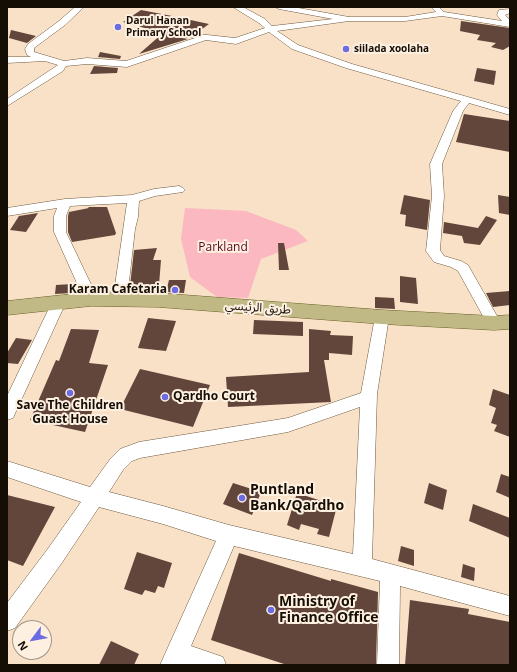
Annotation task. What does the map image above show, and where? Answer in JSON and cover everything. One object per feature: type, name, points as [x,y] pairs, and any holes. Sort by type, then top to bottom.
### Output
[{"type":"main road","name":"طريق الرئيسي","points":[[7,308],[92,298],[158,300],[382,317],[502,322]]},
{"type":"street","points":[[237,7],[262,22],[277,35],[295,47],[349,66],[510,112]]},
{"type":"street","points":[[278,7],[349,19]]},
{"type":"street","points":[[435,7],[439,9],[442,14]]},
{"type":"street","points":[[75,8],[62,23],[31,46],[30,53],[63,64],[87,61],[127,64],[207,37]]},
{"type":"street","points":[[510,11],[502,12],[501,15],[510,25]]},
{"type":"street","points":[[180,34],[236,41],[270,29],[349,19],[405,19],[442,14],[510,25]]},
{"type":"street","points":[[7,60],[49,59]]},
{"type":"street","points":[[7,104],[60,69],[63,64]]},
{"type":"street","points":[[466,99],[458,111],[436,164],[438,196],[433,252],[439,259],[456,264],[463,268],[502,322]]},
{"type":"street","points":[[7,212],[65,203],[133,199],[154,193],[179,190]]},
{"type":"street","points":[[120,299],[129,229],[132,217],[133,199]]},
{"type":"street","points":[[65,203],[60,216],[60,232],[92,298]]},
{"type":"street","points":[[7,413],[59,302]]},
{"type":"street","points":[[362,566],[369,394],[382,317]]},
{"type":"street","points":[[7,620],[54,557],[93,497],[117,464],[126,455],[139,450],[288,425],[368,397],[369,394]]},
{"type":"street","points":[[7,469],[93,497],[229,535],[362,566],[510,606]]},
{"type":"street","points":[[215,665],[174,658],[229,535]]},
{"type":"street","points":[[388,665],[390,574]]},
{"type":"green space","name":"Parkland","points":[[185,208],[246,211],[296,230],[308,241],[261,259],[248,298],[217,297],[190,277],[181,239]]},
{"type":"building","points":[[141,10],[209,24],[198,32],[177,30],[175,33],[176,37],[188,39],[139,54],[163,33],[123,22]]},
{"type":"building","points":[[461,21],[510,28],[510,46],[503,50],[491,47],[496,43],[477,40],[480,35],[460,31]]},
{"type":"building","points":[[11,30],[36,36],[27,43],[9,38]]},
{"type":"building","points":[[100,52],[121,56],[120,59],[98,57]]},
{"type":"building","points":[[94,66],[118,68],[117,73],[90,74]]},
{"type":"building","points":[[477,68],[496,71],[494,85],[474,81]]},
{"type":"building","points":[[464,114],[510,121],[510,152],[456,142]]},
{"type":"building","points":[[404,195],[430,200],[427,230],[405,226],[406,215],[400,214]]},
{"type":"building","points":[[498,195],[510,197],[510,215],[499,213]]},
{"type":"building","points":[[88,207],[107,207],[116,233],[115,235],[72,242],[68,232],[69,212],[89,208]]},
{"type":"building","points":[[38,213],[26,232],[10,230],[19,216]]},
{"type":"building","points":[[486,216],[497,220],[480,245],[464,243],[462,236],[443,233],[444,222],[478,228]]},
{"type":"building","points":[[278,243],[284,243],[289,270],[279,270]]},
{"type":"building","points":[[157,248],[153,260],[161,260],[159,285],[130,286],[134,250]]},
{"type":"building","points":[[400,276],[416,278],[418,304],[400,302]]},
{"type":"building","points":[[169,280],[186,280],[184,293],[166,292]]},
{"type":"building","points":[[72,284],[71,293],[55,294],[56,285]]},
{"type":"building","points":[[510,291],[510,305],[493,307],[486,293]]},
{"type":"building","points":[[375,297],[394,298],[395,309],[375,308]]},
{"type":"building","points":[[148,318],[176,321],[166,351],[138,348]]},
{"type":"building","points":[[254,320],[303,322],[303,336],[253,334]]},
{"type":"building","name":"Save The Children Guast House","points":[[71,329],[99,330],[89,363],[108,365],[85,432],[30,420],[56,360],[59,361]]},
{"type":"building","points":[[309,329],[331,331],[330,335],[353,336],[352,355],[329,353],[329,360],[324,360],[331,402],[228,407],[226,377],[309,372]]},
{"type":"building","points":[[16,338],[32,340],[18,364],[7,363],[7,353]]},
{"type":"building","name":"Qardho Court","points":[[140,369],[210,385],[193,427],[120,409]]},
{"type":"building","points":[[493,389],[510,395],[510,437],[494,431],[497,425],[491,423],[496,408],[489,405]]},
{"type":"building","points":[[501,474],[510,477],[510,498],[496,492]]},
{"type":"building","name":"Puntland Bank/Qardho","points":[[233,483],[261,492],[252,515],[223,504]]},
{"type":"building","points":[[429,483],[447,490],[443,510],[424,503]]},
{"type":"building","name":"Puntland Bank/Qardho","points":[[297,493],[337,506],[329,537],[317,534],[319,529],[301,524],[299,530],[287,525]]},
{"type":"building","points":[[7,495],[55,507],[23,566],[7,560]]},
{"type":"building","points":[[473,504],[510,518],[510,538],[469,521]]},
{"type":"building","points":[[401,546],[414,550],[414,566],[398,561]]},
{"type":"building","points":[[137,552],[172,563],[164,588],[158,586],[155,593],[145,590],[142,595],[124,589]]},
{"type":"building","name":"Ministry of Finance Office","points":[[239,553],[331,581],[331,579],[378,592],[376,665],[287,665],[211,640]]},
{"type":"building","points":[[463,564],[475,568],[474,581],[461,577]]},
{"type":"building","points":[[410,600],[469,609],[468,614],[510,622],[510,665],[405,665]]},
{"type":"building","points":[[111,641],[139,654],[134,665],[99,665]]},
{"type":"place","name":"Darul Hanan Primary School","points":[[118,27]]},
{"type":"place","name":"siilada xoolaha","points":[[346,49]]},
{"type":"place","name":"Karam Cafetaria","points":[[175,290]]},
{"type":"place","name":"Save The Children Guast House","points":[[70,393]]},
{"type":"place","name":"Qardho Court","points":[[165,397]]},
{"type":"place","name":"Puntland Bank/Qardho","points":[[242,498]]},
{"type":"place","name":"Ministry of Finance Office","points":[[271,610]]}]
